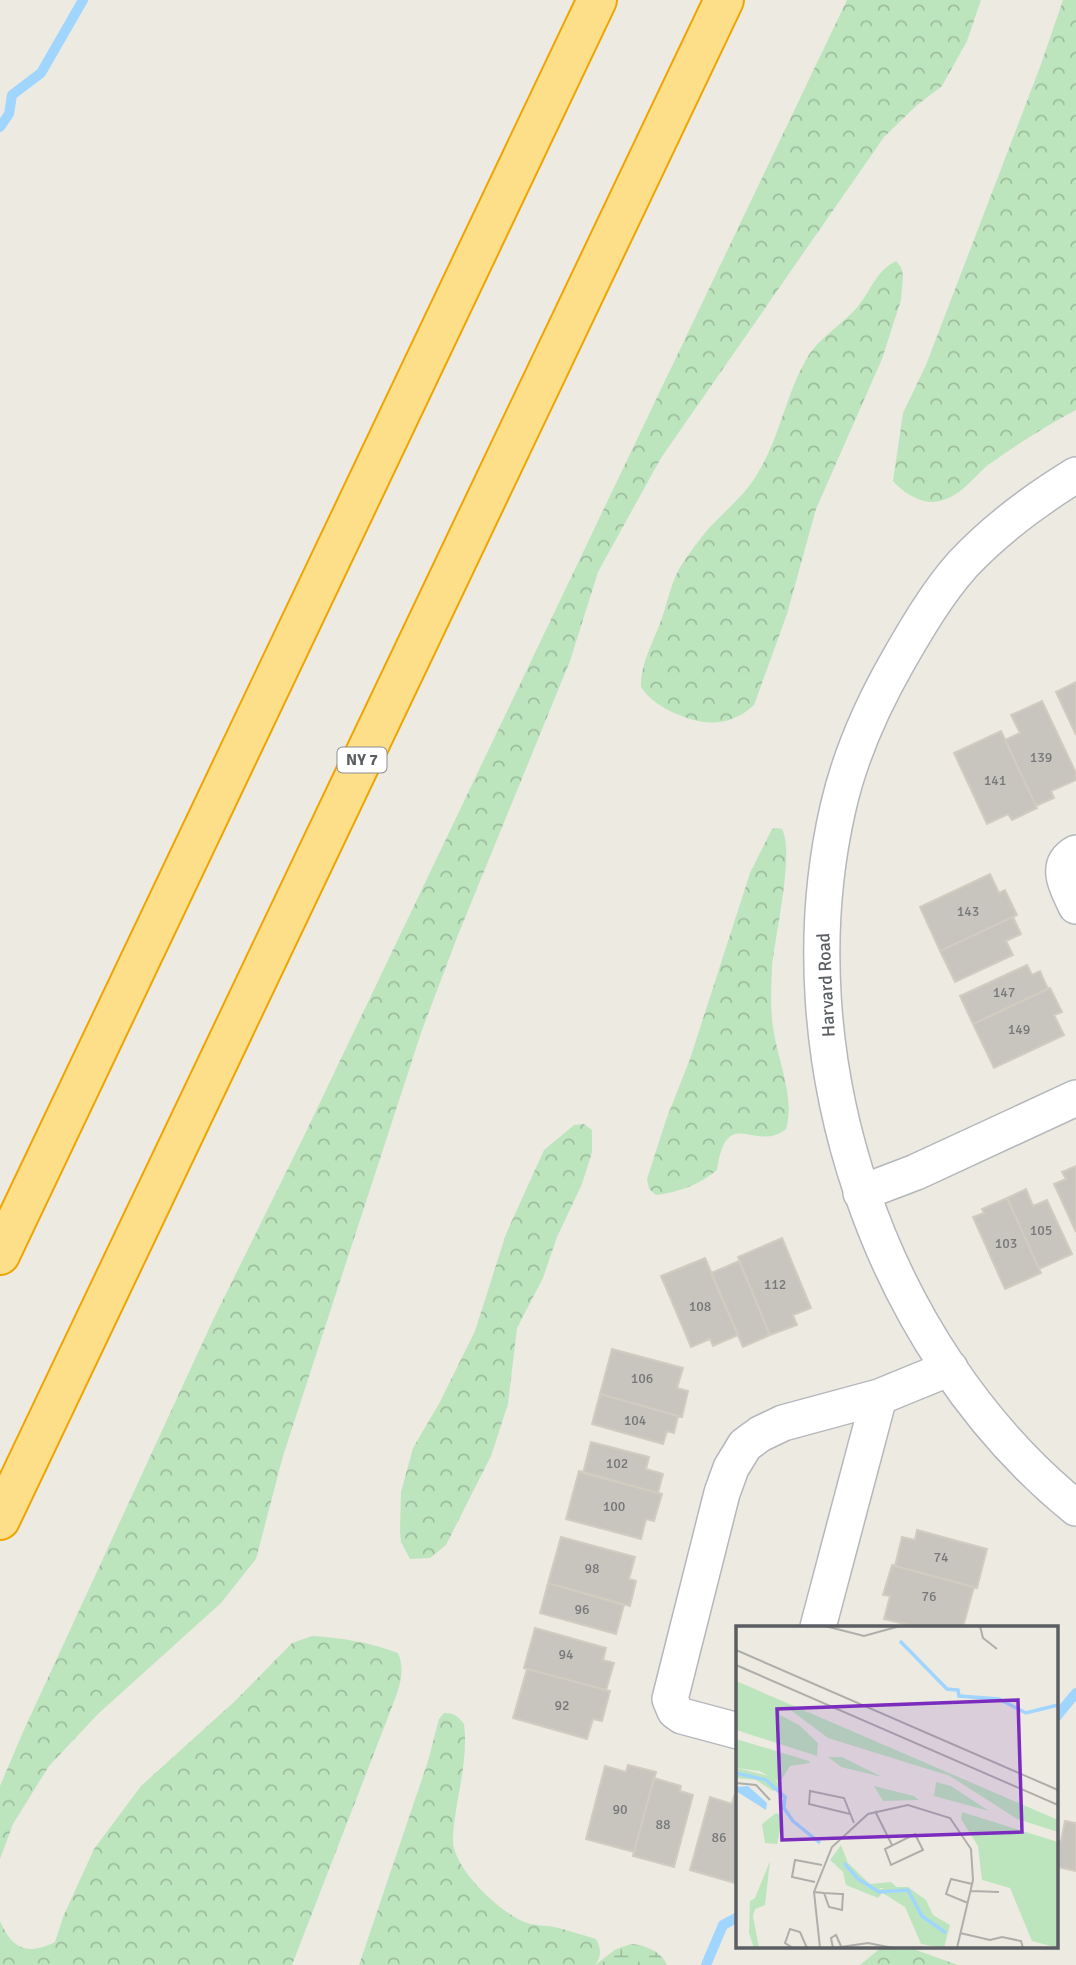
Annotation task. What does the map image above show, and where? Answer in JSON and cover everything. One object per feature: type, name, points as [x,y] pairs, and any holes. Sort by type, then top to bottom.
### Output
[{"type":"highway","points":[[0,1255],[597,0]]},
{"type":"highway","name":"NY 7","points":[[0,1520],[724,0]]},
{"type":"street","name":"Harvard Road","points":[[1076,475],[1013,518],[971,556],[917,626],[870,712],[852,760],[828,864],[823,923],[828,1036],[836,1099],[861,1193],[889,1261],[923,1325],[981,1410],[1019,1455],[1076,1508]]},
{"type":"street","points":[[1076,853],[1066,862],[1063,874],[1076,906]]},
{"type":"street","points":[[861,1193],[916,1172],[1076,1098]]},
{"type":"street","points":[[736,1730],[682,1716],[675,1711],[670,1699],[726,1480],[745,1445],[769,1429],[879,1397],[950,1368]]},
{"type":"street","points":[[818,1626],[879,1397]]},
{"type":"green space","points":[[847,0],[981,0],[967,41],[942,86],[916,106],[884,137],[661,458],[598,572],[570,661],[422,1030],[283,1456],[256,1559],[221,1603],[98,1714],[49,1766],[13,1824],[0,1859],[0,1786],[23,1732],[213,1320],[303,1138]]},
{"type":"green space","points":[[1063,0],[1076,0],[1076,410],[988,465],[954,495],[937,502],[920,500],[893,481],[903,413],[926,365]]},
{"type":"green space","points":[[896,261],[903,275],[901,300],[882,359],[816,509],[787,614],[754,705],[733,718],[712,722],[689,719],[666,709],[646,694],[641,687],[641,679],[647,655],[679,569],[706,531],[754,479],[766,458],[794,386],[812,350],[853,312],[879,275]]},
{"type":"green space","points":[[772,829],[782,829],[786,857],[772,968],[771,1009],[789,1105],[786,1129],[764,1137],[735,1134],[728,1139],[722,1150],[717,1170],[688,1187],[656,1195],[649,1189],[647,1179],[666,1120],[690,1059],[750,873]]},
{"type":"green space","points":[[584,1124],[592,1130],[592,1152],[582,1184],[557,1237],[543,1278],[517,1328],[508,1404],[491,1456],[446,1545],[430,1558],[410,1559],[401,1542],[401,1492],[413,1448],[440,1402],[475,1331],[506,1234],[544,1150],[574,1125]]},
{"type":"green space","points":[[312,1636],[355,1641],[398,1653],[402,1668],[395,1698],[292,1965],[0,1965],[0,1921],[15,1944],[22,1947],[36,1949],[55,1942],[63,1917],[94,1849],[141,1786],[235,1701],[292,1643]]},
{"type":"green space","points":[[444,1713],[456,1716],[464,1724],[465,1752],[453,1837],[454,1849],[460,1862],[491,1900],[516,1918],[530,1924],[554,1927],[596,1939],[600,1952],[595,1965],[359,1965],[428,1761],[439,1719]]},
{"type":"green space","points":[[631,1944],[652,1950],[661,1956],[667,1965],[595,1965],[616,1949]]},
{"type":"green space","points":[[881,1948],[911,1948],[958,1965],[860,1965]]},
{"type":"building","points":[[1076,682],[1076,735],[1056,692]]},
{"type":"building","points":[[1042,701],[1076,773],[1076,780],[1051,791],[1054,798],[1036,806],[1005,740],[1020,733],[1011,715]]},
{"type":"building","points":[[1001,731],[1037,808],[1012,820],[1008,814],[987,824],[954,753]]},
{"type":"building","points":[[990,874],[999,893],[1005,890],[1017,915],[940,951],[920,907]]},
{"type":"building","points":[[1013,917],[1021,934],[1006,941],[1013,955],[955,982],[940,951]]},
{"type":"building","points":[[1027,965],[1032,975],[1040,971],[1048,989],[973,1024],[960,996]]},
{"type":"building","points":[[1050,988],[1062,1012],[1054,1015],[1064,1035],[994,1068],[973,1024]]},
{"type":"building","points":[[1076,1166],[1076,1232],[1054,1184],[1066,1179],[1062,1172]]},
{"type":"building","points":[[1026,1189],[1033,1206],[1047,1200],[1072,1254],[1039,1269],[1007,1198]]},
{"type":"building","points":[[1007,1198],[1041,1273],[1005,1289],[973,1217],[984,1213],[982,1209]]},
{"type":"building","points":[[782,1238],[811,1308],[793,1315],[797,1325],[770,1335],[738,1257]]},
{"type":"building","points":[[705,1258],[738,1335],[713,1346],[710,1339],[691,1347],[661,1276]]},
{"type":"building","points":[[739,1261],[770,1335],[743,1347],[711,1273]]},
{"type":"building","points":[[612,1349],[683,1368],[677,1388],[688,1391],[682,1417],[600,1394]]},
{"type":"building","points":[[600,1394],[678,1416],[674,1433],[667,1431],[663,1444],[592,1424]]},
{"type":"building","points":[[591,1442],[649,1457],[646,1469],[663,1474],[658,1493],[583,1473]]},
{"type":"building","points":[[579,1471],[662,1494],[654,1521],[646,1519],[641,1539],[566,1519]]},
{"type":"building","points":[[917,1530],[987,1549],[977,1588],[895,1566],[902,1537],[915,1540]]},
{"type":"building","points":[[561,1537],[635,1557],[629,1579],[636,1581],[630,1606],[548,1583]]},
{"type":"building","points":[[892,1565],[974,1587],[963,1626],[913,1626],[884,1619],[890,1596],[883,1595]]},
{"type":"building","points":[[548,1583],[624,1605],[616,1634],[540,1613]]},
{"type":"building","points":[[535,1628],[606,1648],[603,1660],[614,1663],[606,1690],[524,1668]]},
{"type":"building","points":[[527,1669],[610,1691],[602,1721],[593,1719],[587,1739],[513,1718]]},
{"type":"building","points":[[628,1765],[656,1772],[634,1852],[586,1839],[605,1766],[626,1772]]},
{"type":"building","points":[[654,1778],[681,1786],[680,1791],[693,1795],[674,1867],[633,1856]]},
{"type":"building","points":[[736,1796],[736,1883],[690,1870],[710,1797],[732,1804]]},
{"type":"building","points":[[1065,1821],[1076,1823],[1076,1871],[1058,1867],[1058,1841],[1061,1841]]},
{"type":"waterway","points":[[0,127],[9,114],[12,95],[41,73],[83,0]]},
{"type":"waterway","points":[[1058,1715],[1076,1693]]},
{"type":"waterway","points":[[706,1965],[723,1925],[736,1918]]}]
